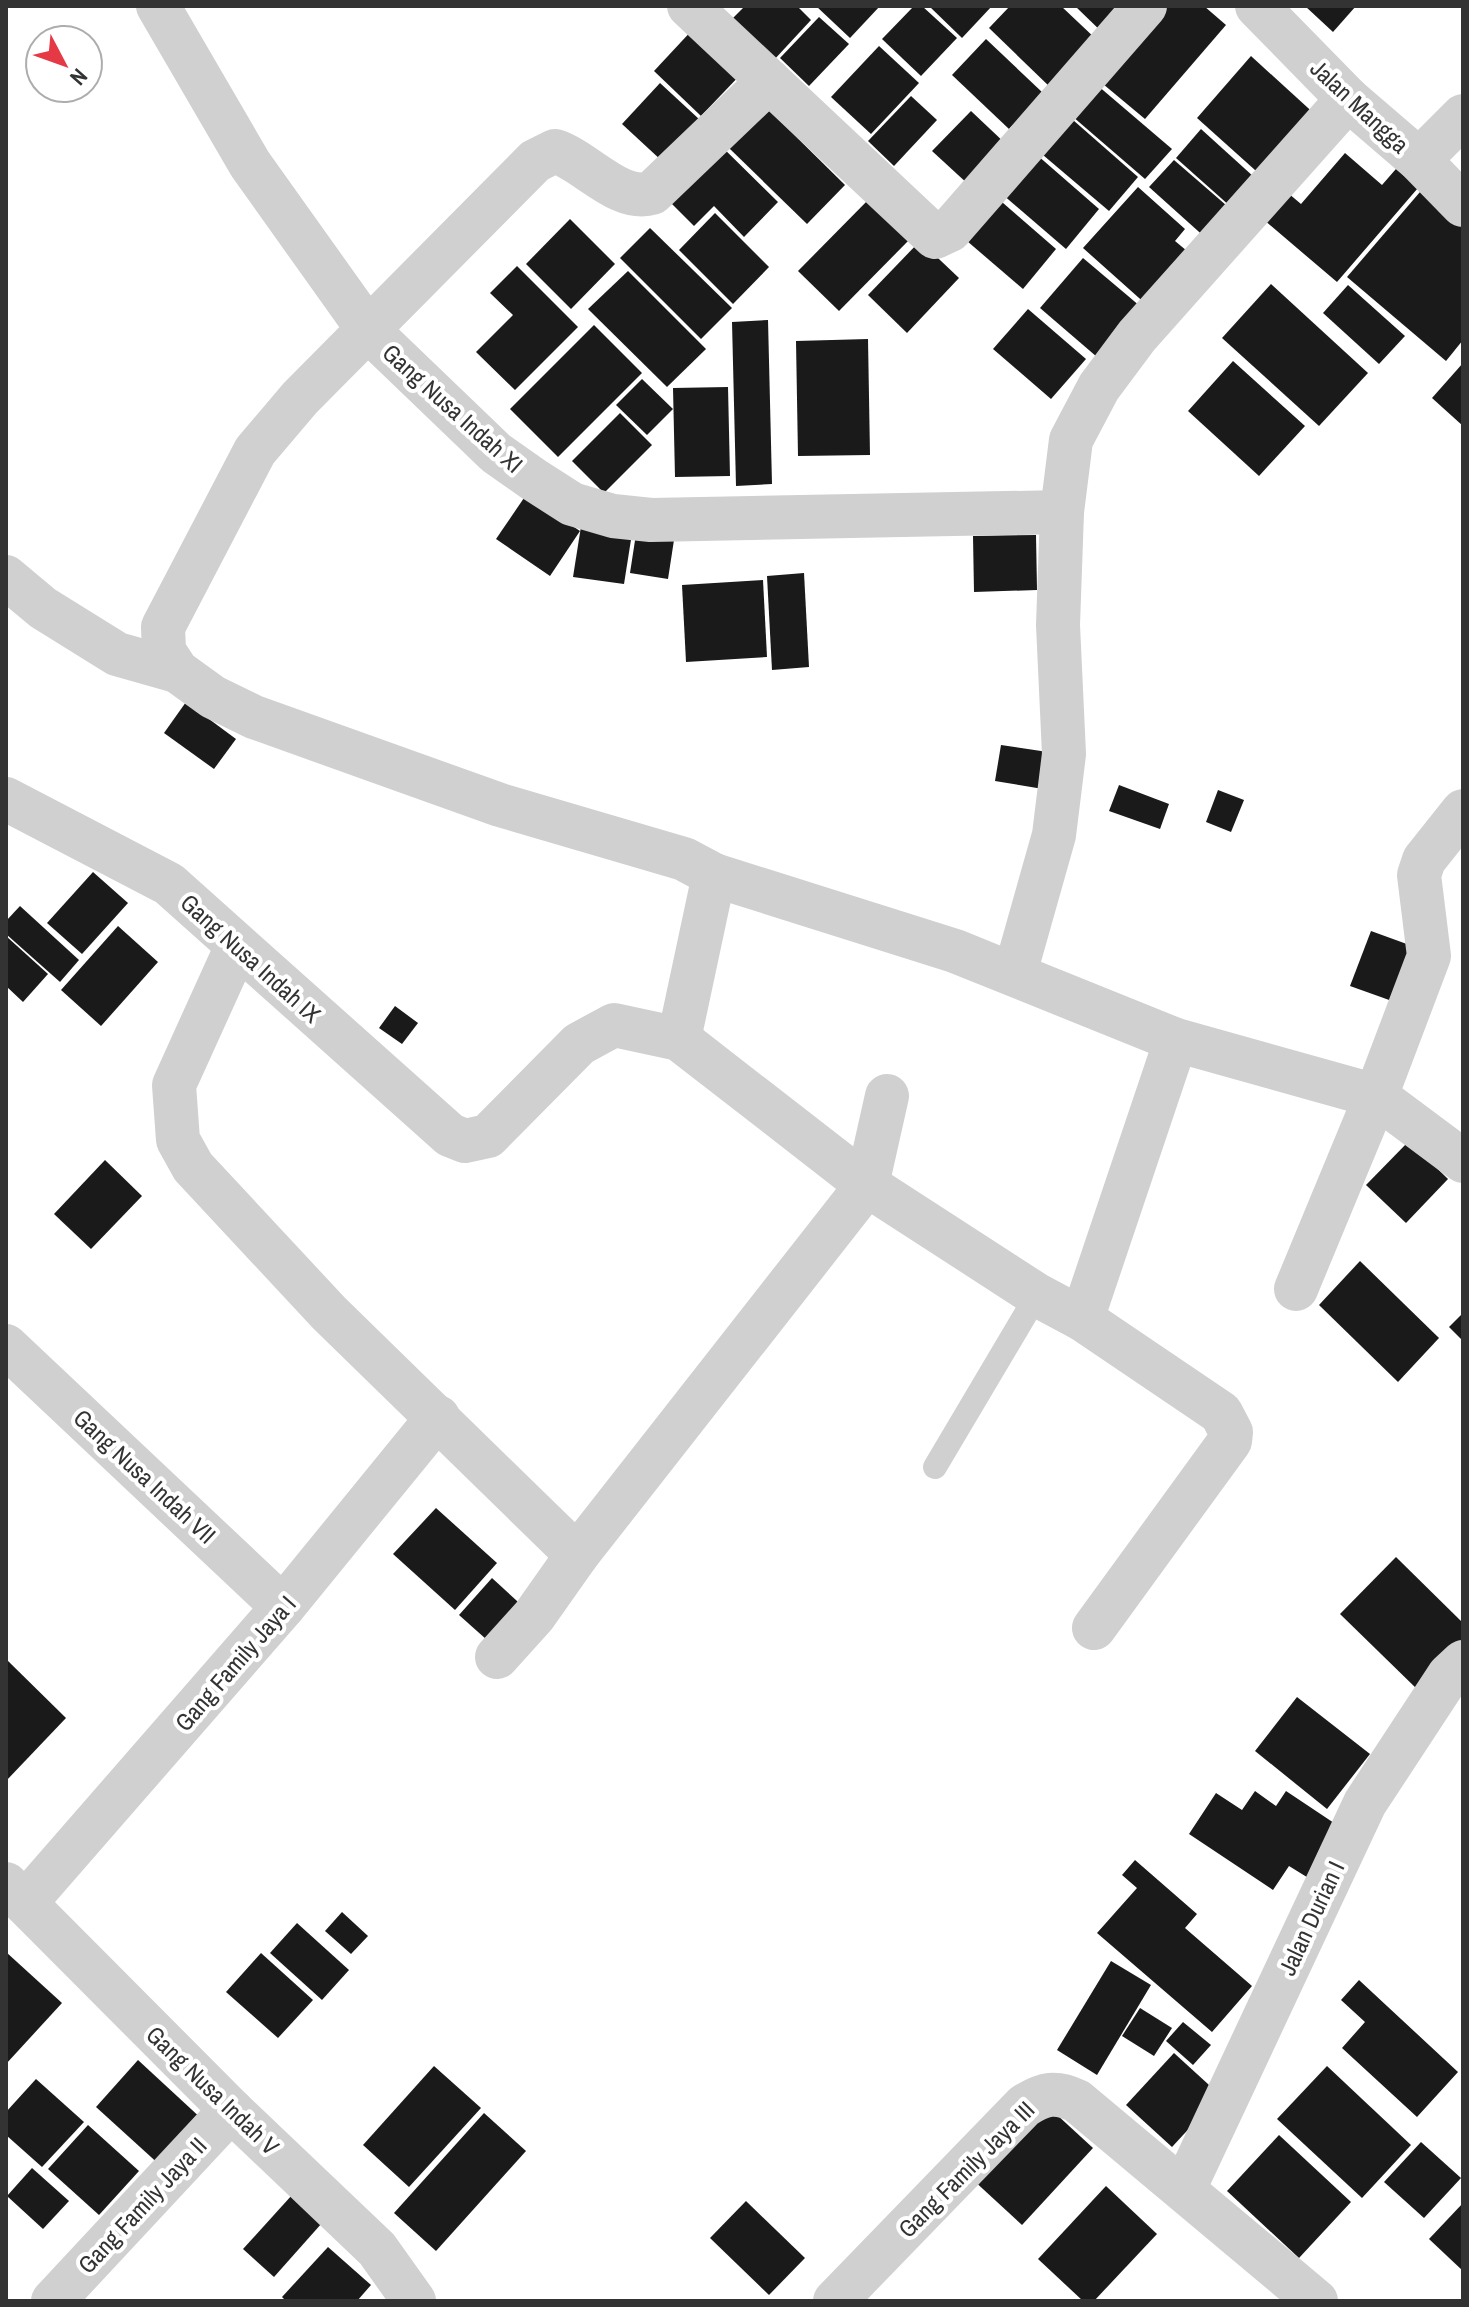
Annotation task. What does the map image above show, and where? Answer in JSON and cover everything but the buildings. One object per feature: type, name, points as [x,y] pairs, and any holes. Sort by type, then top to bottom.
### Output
[{"type":"street","name":"Gang Nusa Indah XI","points":[[158,6],[250,164],[369,331],[496,453],[572,504],[613,516],[651,520],[1062,512]]},
{"type":"street","points":[[689,6],[935,237],[950,230],[1145,6]]},
{"type":"street","name":"Jalan Mangga","points":[[1257,6],[1348,99],[1419,160],[1463,205]]},
{"type":"street","points":[[177,671],[164,651],[163,627],[255,451],[300,398],[535,161],[555,151],[626,192],[640,197],[652,193],[769,81]]},
{"type":"street","points":[[1015,973],[1054,835],[1064,754],[1058,625],[1062,512],[1071,440],[1099,387],[1137,336],[1348,99]]},
{"type":"street","points":[[1419,160],[1463,116]]},
{"type":"street","points":[[6,577],[43,608],[117,654],[177,671],[213,697],[254,717],[500,805],[684,859],[714,875],[1015,973],[1176,1040],[1376,1096],[1463,1161]]},
{"type":"street","name":"Gang Nusa Indah IX","points":[[6,799],[169,884],[450,1135],[465,1141],[488,1136],[579,1044],[598,1032],[614,1025],[679,1039]]},
{"type":"street","points":[[1296,1289],[1376,1096],[1429,956],[1419,875],[1424,860],[1463,811]]},
{"type":"street","points":[[714,875],[679,1039],[867,1185],[1037,1295],[1082,1319],[1221,1413],[1231,1432],[1230,1441],[1094,1628]]},
{"type":"street","points":[[237,946],[174,1085],[178,1140],[193,1167],[329,1313],[577,1555]]},
{"type":"street","points":[[1082,1319],[1176,1040]]},
{"type":"street","points":[[497,1657],[534,1616],[577,1555],[867,1185],[887,1096]]},
{"type":"street","name":"Gang Nusa Indah VII","points":[[6,1346],[283,1607]]},
{"type":"street","name":"Gang Family Jaya I","points":[[15,1894],[283,1607],[438,1417]]},
{"type":"street","name":"Jalan Durian I","points":[[1184,2189],[1365,1803],[1449,1675],[1463,1662]]},
{"type":"street","name":"Gang Nusa Indah V","points":[[15,1894],[231,2110],[377,2249],[414,2301]]},
{"type":"street","name":"Gang Family Jaya III","points":[[835,2301],[1024,2106],[1041,2095],[1059,2093],[1077,2101],[1184,2189]]},
{"type":"street","name":"Gang Family Jaya II","points":[[53,2301],[231,2110]]},
{"type":"street","points":[[1184,2189],[1316,2301]]},
{"type":"lane","points":[[935,1467],[1037,1295]]}]
